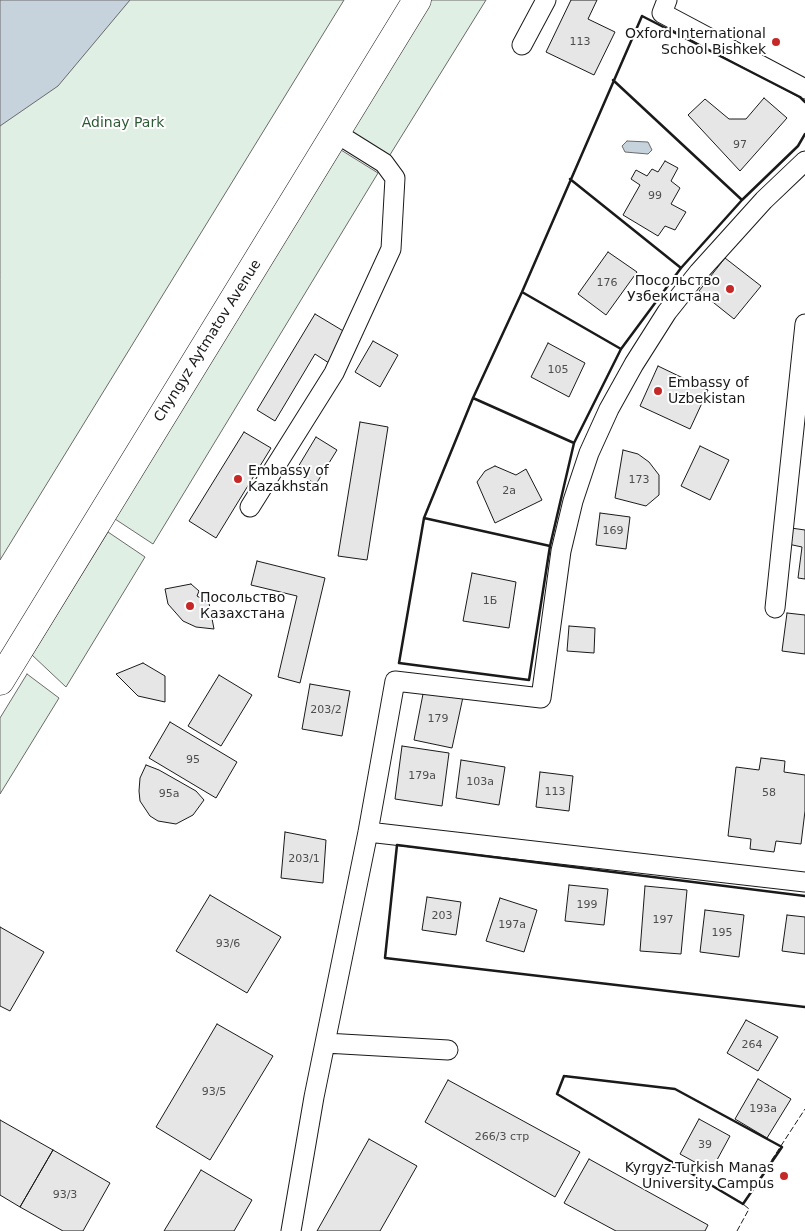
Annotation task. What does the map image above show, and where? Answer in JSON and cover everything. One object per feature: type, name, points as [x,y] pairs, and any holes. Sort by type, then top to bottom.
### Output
[{"type":"main road","name":"Chyngyz Aytmatov Avenue","points":[[0,681],[417,0]]},
{"type":"street","points":[[522,45],[546,0]]},
{"type":"street","points":[[667,0],[662,13],[805,89]]},
{"type":"street","points":[[250,507],[334,373],[391,249],[395,178],[384,164],[336,133]]},
{"type":"street","points":[[291,1231],[325,1043],[368,832],[396,681],[541,698],[561,551],[572,500],[589,453],[609,409],[638,356],[667,312],[688,285],[764,200],[805,161]]},
{"type":"street","points":[[775,608],[805,324]]},
{"type":"street","points":[[368,832],[805,882]]},
{"type":"street","points":[[325,1043],[448,1050]]},
{"type":"green space","name":"Adinay Park","points":[[0,0],[344,0],[0,560]]},
{"type":"green space","points":[[429,0],[486,0],[388,158],[348,130]]},
{"type":"green space","points":[[341,150],[378,173],[153,544],[115,519]]},
{"type":"green space","points":[[108,532],[145,557],[66,687],[32,655]]},
{"type":"green space","points":[[27,674],[59,698],[0,794],[0,718]]},
{"type":"shaded area","points":[[0,0],[130,0],[58,86],[0,126]]},
{"type":"shaded area","points":[[627,141],[648,142],[652,150],[648,154],[625,152],[622,146]]},
{"type":"building","points":[[571,0],[597,0],[588,19],[615,32],[594,75],[546,52]]},
{"type":"building","points":[[764,98],[787,118],[740,171],[688,115],[705,99],[729,119],[746,119]]},
{"type":"building","points":[[665,161],[678,168],[671,181],[680,188],[671,204],[686,212],[675,230],[665,226],[658,236],[623,215],[640,185],[631,179],[636,170],[647,176],[652,169],[658,172]]},
{"type":"building","points":[[608,252],[637,272],[606,315],[578,294]]},
{"type":"building","name":"Посольство Узбекистана","points":[[725,258],[761,286],[734,319],[699,291]]},
{"type":"building","points":[[315,314],[350,335],[332,365],[315,354],[275,421],[257,410]]},
{"type":"building","points":[[373,341],[398,355],[380,387],[355,372]]},
{"type":"building","points":[[548,343],[585,363],[569,397],[531,377]]},
{"type":"building","points":[[658,366],[708,390],[690,429],[640,406]]},
{"type":"building","points":[[360,422],[388,427],[367,560],[338,556]]},
{"type":"building","points":[[244,432],[271,448],[216,538],[189,521]]},
{"type":"building","points":[[316,437],[337,450],[316,484],[295,472]]},
{"type":"building","points":[[700,446],[729,460],[710,500],[681,486]]},
{"type":"building","points":[[623,450],[638,454],[649,462],[659,475],[659,495],[646,506],[615,498]]},
{"type":"building","points":[[495,466],[516,475],[526,469],[542,500],[495,523],[477,482],[485,471]]},
{"type":"building","points":[[600,513],[630,517],[626,549],[596,545]]},
{"type":"building","points":[[791,528],[805,530],[805,579],[798,578],[802,547],[788,544]]},
{"type":"building","points":[[257,561],[325,578],[300,683],[278,677],[297,596],[251,585]]},
{"type":"building","points":[[472,573],[516,582],[509,628],[463,621]]},
{"type":"building","name":"Посольство Казахстана","points":[[191,584],[199,591],[197,596],[209,603],[214,629],[196,627],[183,621],[168,604],[165,589]]},
{"type":"building","points":[[787,613],[805,615],[805,654],[782,651]]},
{"type":"building","points":[[569,626],[595,628],[594,653],[567,651]]},
{"type":"building","points":[[143,663],[165,676],[165,702],[138,696],[116,674]]},
{"type":"building","points":[[219,675],[252,695],[221,746],[188,726]]},
{"type":"building","points":[[310,684],[350,691],[342,736],[302,729]]},
{"type":"building","points":[[424,689],[463,697],[452,748],[414,740]]},
{"type":"building","points":[[170,722],[237,762],[216,798],[149,758]]},
{"type":"building","points":[[402,746],[449,753],[442,806],[395,799]]},
{"type":"building","points":[[761,758],[785,761],[784,772],[805,775],[805,811],[801,844],[776,841],[774,852],[750,849],[751,839],[728,836],[736,767],[759,770]]},
{"type":"building","points":[[461,760],[505,767],[499,805],[456,798]]},
{"type":"building","points":[[146,765],[159,770],[196,791],[204,800],[193,815],[176,824],[158,821],[150,816],[140,801],[139,791],[140,778]]},
{"type":"building","points":[[540,772],[573,776],[569,811],[536,807]]},
{"type":"building","points":[[285,832],[326,840],[323,883],[281,878]]},
{"type":"building","points":[[569,885],[608,889],[604,925],[565,921]]},
{"type":"building","points":[[645,886],[687,890],[681,954],[640,951]]},
{"type":"building","points":[[210,895],[281,937],[247,993],[176,951]]},
{"type":"building","points":[[427,897],[461,902],[456,935],[422,930]]},
{"type":"building","points":[[500,898],[537,910],[524,952],[486,941]]},
{"type":"building","points":[[705,910],[744,915],[739,957],[700,952]]},
{"type":"building","points":[[787,915],[805,917],[805,954],[782,951]]},
{"type":"building","points":[[0,927],[44,952],[10,1011],[0,1006]]},
{"type":"building","points":[[746,1020],[778,1037],[758,1071],[727,1053]]},
{"type":"building","points":[[217,1024],[273,1056],[210,1160],[156,1127]]},
{"type":"building","points":[[758,1079],[791,1099],[767,1138],[735,1119]]},
{"type":"building","points":[[448,1080],[580,1152],[555,1197],[425,1122]]},
{"type":"building","points":[[699,1119],[730,1136],[711,1171],[680,1154]]},
{"type":"building","points":[[0,1120],[53,1150],[20,1207],[0,1195]]},
{"type":"building","points":[[369,1139],[417,1166],[380,1231],[317,1231]]},
{"type":"building","points":[[53,1150],[110,1183],[83,1231],[63,1231],[20,1207]]},
{"type":"building","points":[[589,1159],[708,1225],[705,1231],[616,1231],[564,1203]]},
{"type":"building","points":[[201,1170],[252,1200],[234,1231],[164,1231]]},
{"type":"fence","points":[[737,1231],[749,1209],[743,1204],[805,1109]]},
{"type":"wall","points":[[574,443],[473,398],[522,292],[642,16],[800,97],[805,102]]},
{"type":"wall","points":[[613,80],[742,200]]},
{"type":"wall","points":[[473,398],[424,518],[550,546],[574,443],[621,349],[681,268],[742,200],[798,146],[805,134]]},
{"type":"wall","points":[[570,179],[681,268]]},
{"type":"wall","points":[[522,292],[621,349]]},
{"type":"wall","points":[[424,518],[399,663],[529,680],[550,546]]},
{"type":"wall","points":[[805,896],[397,845],[385,958],[805,1007]]},
{"type":"wall","points":[[564,1076],[675,1089],[782,1147],[743,1204],[557,1094],[564,1076]]},
{"type":"place","name":"Oxford International School Bishkek","points":[[776,42]]},
{"type":"place","name":"Посольство Узбекистана","points":[[730,289]]},
{"type":"place","name":"Embassy of Uzbekistan","points":[[658,391]]},
{"type":"place","name":"Embassy of Kazakhstan","points":[[238,479]]},
{"type":"place","name":"Посольство Казахстана","points":[[190,606]]},
{"type":"place","name":"Kyrgyz-Turkish Manas University Campus","points":[[784,1176]]}]
